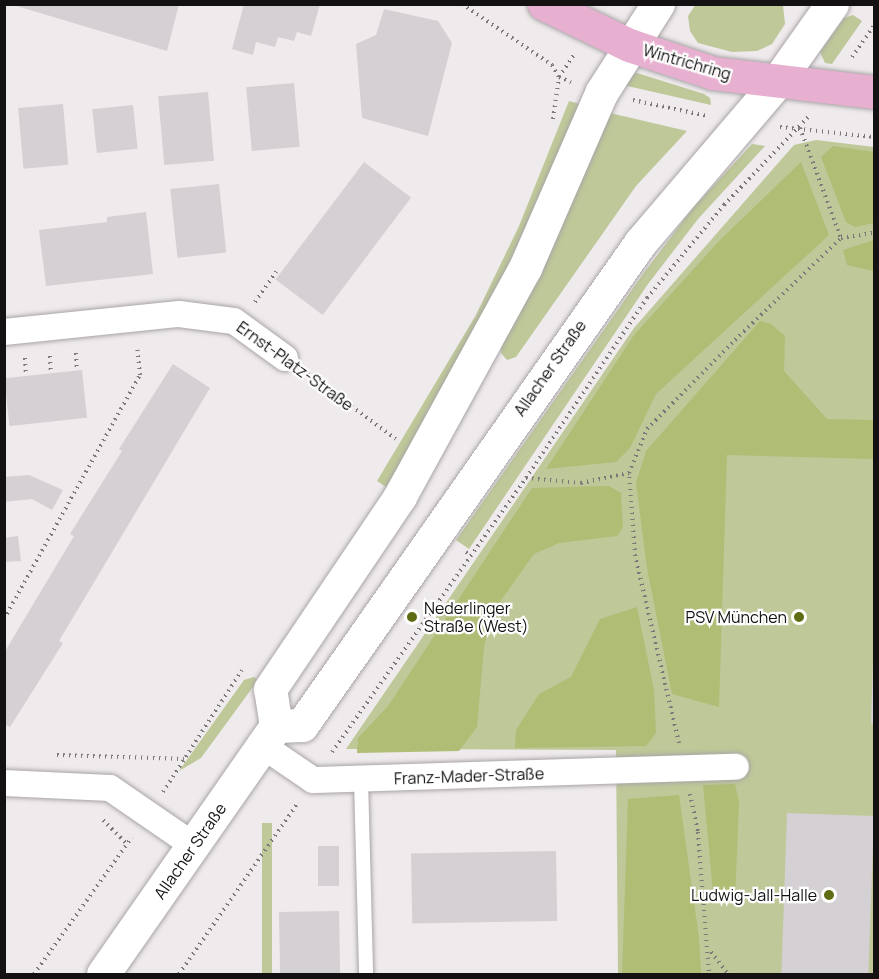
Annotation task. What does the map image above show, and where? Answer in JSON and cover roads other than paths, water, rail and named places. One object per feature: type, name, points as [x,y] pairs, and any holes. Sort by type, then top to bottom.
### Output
[{"type":"main road","name":"Wintrichring","points":[[544,4],[629,45],[712,73],[776,83],[874,92]]},
{"type":"main road","points":[[269,736],[270,689],[400,496],[484,348],[525,268],[602,93],[629,45],[658,4]]},
{"type":"main road","name":"Allacher Straße","points":[[103,975],[269,736],[302,725],[640,243],[776,83],[832,4]]},
{"type":"street","name":"Ernst-Platz-Straße","points":[[4,332],[179,314],[239,325],[285,358]]},
{"type":"street","name":"Franz-Mader-Straße","points":[[269,736],[314,780],[736,767]]},
{"type":"street","points":[[4,783],[110,788],[193,845]]},
{"type":"lane","points":[[361,779],[366,975]]},
{"type":"place","name":"Nederlinger Straße (West)","points":[[412,617]]},
{"type":"place","name":"PSV München","points":[[799,617]]},
{"type":"place","name":"Ludwig-Jall-Halle","points":[[829,895]]}]
